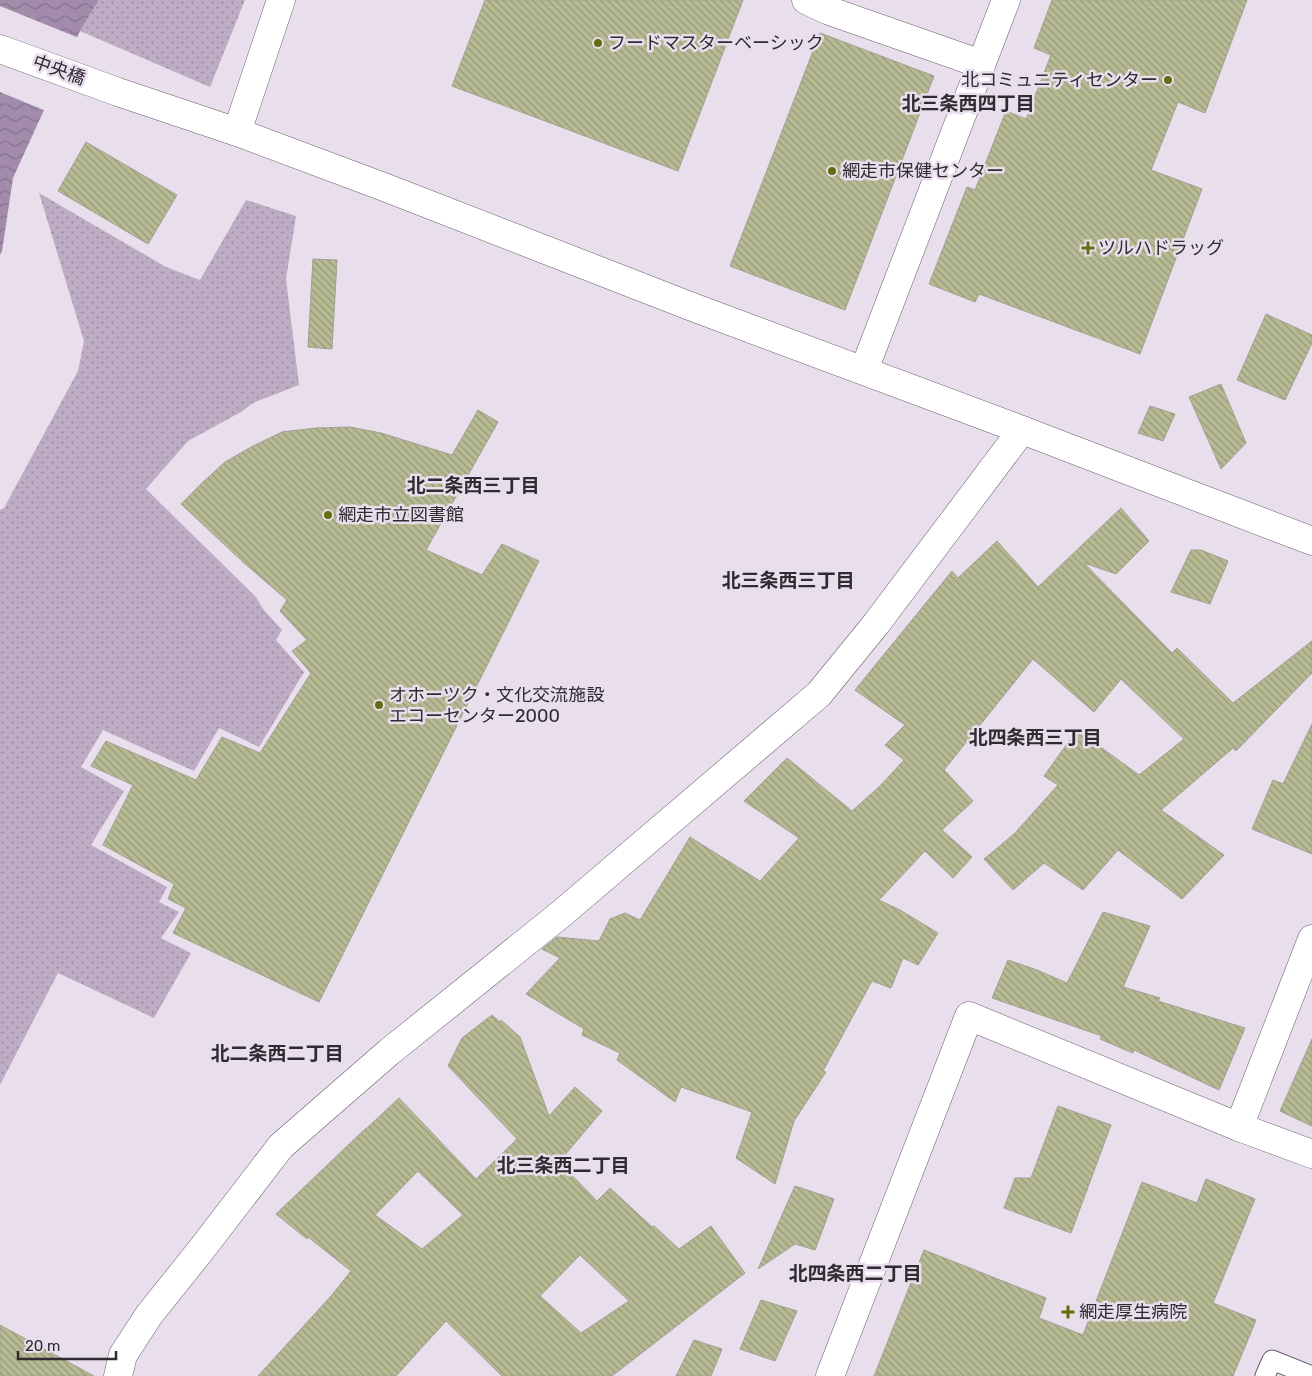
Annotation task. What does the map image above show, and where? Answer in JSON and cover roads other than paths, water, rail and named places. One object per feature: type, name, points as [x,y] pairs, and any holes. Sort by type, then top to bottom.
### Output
[{"type":"street","points":[[237,132],[281,0]]},
{"type":"street","points":[[806,0],[827,10],[981,64]]},
{"type":"street","points":[[864,370],[1006,0]]},
{"type":"street","name":"中央橋","points":[[0,49],[118,92],[237,132],[384,187],[695,308],[864,370],[1312,541]]},
{"type":"street","points":[[118,1376],[123,1355],[149,1315],[281,1146],[389,1052],[561,914],[819,694],[876,624],[1022,430]]},
{"type":"street","points":[[1239,1127],[1312,939]]},
{"type":"street","points":[[830,1376],[969,1016],[1239,1127],[1312,1154]]},
{"type":"lane","points":[[1265,1376],[1272,1360],[1312,1376]]},
{"type":"water","points":[[0,0],[99,0],[80,31],[13,178],[0,255]]},
{"type":"place","name":"フードマスターベーシック","points":[[598,43]]},
{"type":"place","name":"北コミュニティセンター","points":[[1168,80]]},
{"type":"place","name":"網走市保健センター","points":[[832,171]]},
{"type":"place","name":"ツルハドラッグ","points":[[1088,248]]},
{"type":"place","name":"網走市立図書館","points":[[328,515]]},
{"type":"place","name":"オホーツク・文化交流施設 エコーセンター2000","points":[[379,705]]},
{"type":"place","name":"網走厚生病院","points":[[1068,1312]]},
{"type":"district","name":"北三条西四丁目","points":[[968,103]]},
{"type":"district","name":"北二条西三丁目","points":[[473,485]]},
{"type":"district","name":"北三条西三丁目","points":[[788,580]]},
{"type":"district","name":"北四条西三丁目","points":[[1035,737]]},
{"type":"district","name":"北二条西二丁目","points":[[277,1053]]},
{"type":"district","name":"北三条西二丁目","points":[[563,1165]]},
{"type":"district","name":"北四条西二丁目","points":[[855,1273]]}]
